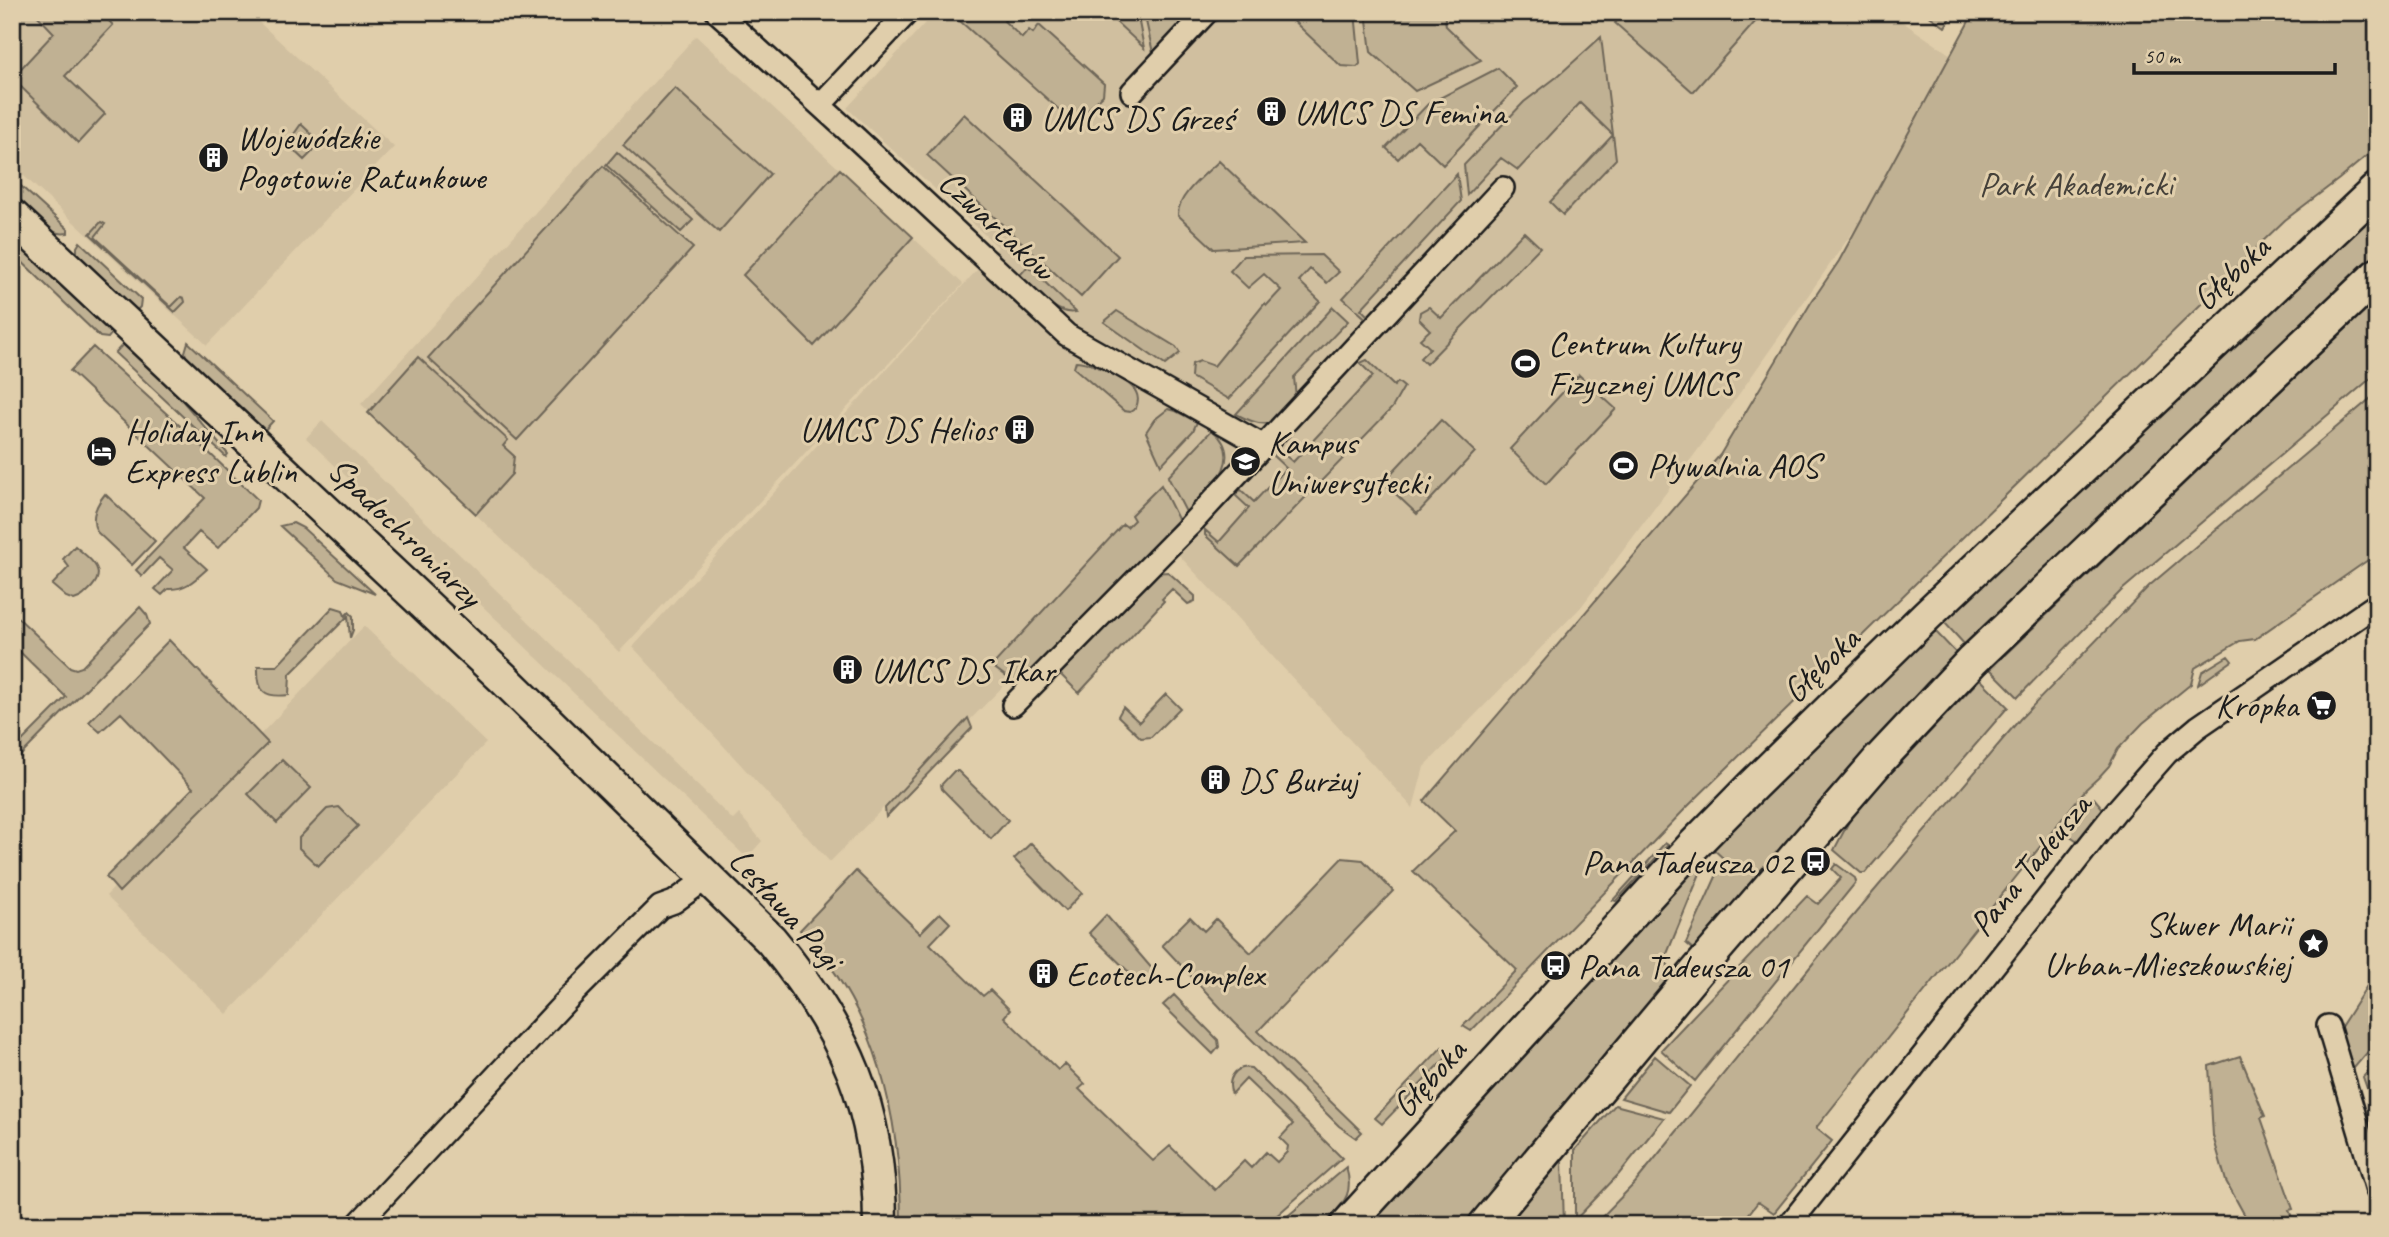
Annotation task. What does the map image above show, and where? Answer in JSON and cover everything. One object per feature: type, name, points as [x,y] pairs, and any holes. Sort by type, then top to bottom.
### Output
[{"type":"street","name":"Czwartaków","points":[[717,12],[1067,335],[1262,445]]},
{"type":"street","points":[[820,105],[908,12]]},
{"type":"street","points":[[1132,92],[1206,12]]},
{"type":"street","points":[[1013,705],[1189,526],[1503,188]]},
{"type":"street","name":"Głęboka","points":[[1347,1225],[1692,847],[1753,785],[1927,615],[2377,189]]},
{"type":"street","name":"Spadochroniarzy","points":[[12,216],[528,702]]},
{"type":"street","points":[[1485,1225],[1697,971],[1888,750],[1972,661],[2377,275]]},
{"type":"street","name":"Pana Tadeusza","points":[[1789,1225],[2116,811],[2167,752],[2198,727],[2377,604]]},
{"type":"street","name":"Lesława Pagi","points":[[528,702],[771,940],[800,976],[831,1022],[847,1055],[868,1116],[878,1175],[880,1225]]},
{"type":"street","points":[[357,1225],[567,1000],[660,907],[674,902],[708,877]]},
{"type":"street","points":[[2328,1026],[2377,1190]]},
{"type":"shaded area","points":[[12,12],[248,12],[394,147],[207,345],[12,165]]},
{"type":"shaded area","name":"Kampus Uniwersytecki","points":[[935,12],[1888,12],[1951,55],[1866,213],[1732,404],[1581,607],[1424,767],[1413,808],[1176,552],[1166,521],[830,862],[633,647],[998,247],[847,108]]},
{"type":"shaded area","points":[[696,36],[963,284],[619,652],[361,404]]},
{"type":"shaded area","points":[[322,421],[733,820],[739,814],[762,841],[747,858],[306,438]]},
{"type":"shaded area","points":[[364,626],[486,743],[227,1014],[106,896]]},
{"type":"green space","points":[[34,12],[100,12],[113,25],[65,76],[105,114],[78,143],[12,78],[54,33]]},
{"type":"green space","points":[[1012,12],[1004,21],[1022,38],[1029,30],[1033,33],[1039,25],[1104,84],[1103,95],[1074,123],[951,13]]},
{"type":"green space","points":[[1125,12],[1137,12],[1144,48],[1116,22]]},
{"type":"green space","points":[[1144,12],[1167,12],[1169,15],[1175,12],[1182,18],[1187,12],[1191,12],[1153,53]]},
{"type":"green space","points":[[1284,12],[1355,12],[1360,64],[1357,67],[1341,66]]},
{"type":"green space","points":[[1366,12],[1444,12],[1446,26],[1481,60],[1415,91],[1371,52]]},
{"type":"green space","points":[[1625,12],[1764,12],[1693,92],[1615,23]]},
{"type":"green space","points":[[1924,12],[1953,12],[1945,27]]},
{"type":"green space","name":"Park Akademicki","points":[[1974,12],[2377,12],[2377,147],[2285,220],[2237,266],[2236,270],[1686,808],[1471,1031],[1463,1026],[1517,970],[1413,871],[1455,831],[1424,801],[1720,455],[1812,301],[1839,261]]},
{"type":"green space","points":[[1601,37],[1616,159],[1563,215],[1550,202],[1613,135],[1580,103],[1518,170],[1501,158],[1467,195],[1464,165],[1524,102]]},
{"type":"green space","points":[[1498,68],[1517,87],[1443,165],[1417,140],[1398,159],[1386,148],[1428,104]]},
{"type":"green space","points":[[675,88],[770,174],[719,232],[623,145]]},
{"type":"green space","points":[[964,114],[1118,256],[1081,297],[927,155]]},
{"type":"green space","points":[[301,124],[321,143],[304,160],[287,144]]},
{"type":"green space","points":[[617,152],[693,220],[681,232],[606,165]]},
{"type":"green space","points":[[1219,161],[1305,243],[1214,249],[1178,215],[1179,207],[1187,193]]},
{"type":"green space","points":[[603,166],[693,248],[517,440],[428,358]]},
{"type":"green space","points":[[840,169],[913,237],[814,346],[743,275]]},
{"type":"green space","points":[[1457,174],[1461,201],[1361,309],[1374,322],[1372,324],[1343,298]]},
{"type":"green space","points":[[12,178],[68,229],[68,233],[44,227],[12,198]]},
{"type":"green space","points":[[2377,209],[2377,253],[1966,646],[1944,622]]},
{"type":"green space","points":[[101,222],[105,224],[95,237],[171,307],[181,297],[184,298],[185,302],[175,312],[90,234]]},
{"type":"green space","points":[[1524,232],[1540,247],[1426,364],[1420,358],[1430,348],[1420,339],[1430,330],[1419,319],[1420,312],[1429,307],[1441,318]]},
{"type":"green space","points":[[14,236],[115,329],[108,338],[100,337],[13,253]]},
{"type":"green space","points":[[80,242],[141,299],[140,307],[135,312],[77,256]]},
{"type":"green space","points":[[1321,255],[1339,272],[1327,283],[1310,269],[1299,281],[1320,301],[1229,399],[1191,377],[1192,364],[1200,361],[1214,366],[1265,303],[1267,305],[1281,290],[1264,274],[1248,288],[1230,271],[1243,256]]},
{"type":"green space","points":[[1028,266],[1076,312],[1060,310],[1020,275]]},
{"type":"green space","points":[[2377,299],[2377,373],[2122,590],[2018,697],[1990,669]]},
{"type":"green space","points":[[1333,307],[1348,321],[1294,377],[1296,398],[1275,419],[1264,424],[1236,414]]},
{"type":"green space","points":[[1117,311],[1176,347],[1180,353],[1165,365],[1104,322]]},
{"type":"green space","points":[[125,342],[157,371],[228,454],[226,457],[115,353]]},
{"type":"green space","points":[[188,342],[273,421],[262,433],[187,362],[185,352]]},
{"type":"green space","points":[[93,347],[258,500],[256,508],[218,548],[199,532],[184,548],[207,569],[189,584],[168,589],[162,595],[155,589],[173,570],[159,558],[142,576],[136,570],[205,498],[70,371]]},
{"type":"green space","points":[[418,357],[508,440],[503,446],[514,456],[512,474],[476,514],[368,413]]},
{"type":"green space","points":[[1367,360],[1394,386],[1398,382],[1404,387],[1392,408],[1239,566],[1205,535],[1205,530],[1219,542],[1249,508],[1236,496],[1237,492],[1241,490],[1254,502],[1286,468],[1272,455],[1273,452],[1278,449],[1293,462],[1373,376],[1360,363]]},
{"type":"green space","points":[[1076,361],[1099,368],[1126,382],[1137,394],[1136,408],[1130,412],[1124,411],[1074,368]]},
{"type":"green space","points":[[1579,375],[1616,409],[1546,484],[1510,449]]},
{"type":"green space","points":[[2377,393],[2377,571],[2368,560],[2255,639],[2240,641],[2195,668],[2191,684],[2143,723],[2118,749],[2109,766],[2086,789],[1816,1128],[1832,1141],[1774,1213],[1758,1202],[1740,1225],[1594,1225],[1635,1183],[1819,956],[2020,719],[2149,586]]},
{"type":"green space","points":[[1168,409],[1197,422],[1193,431],[1161,465],[1146,432],[1154,420]]},
{"type":"green space","points":[[1441,420],[1475,452],[1417,514],[1383,482]]},
{"type":"green space","points":[[1212,430],[1222,441],[1226,452],[1225,463],[1214,485],[1187,514],[1168,477]]},
{"type":"green space","points":[[1161,485],[1179,521],[1027,681],[1012,681],[992,666],[1123,524],[1127,527],[1134,520],[1131,515]]},
{"type":"green space","points":[[105,494],[155,541],[132,565],[95,527],[95,512]]},
{"type":"green space","points":[[293,523],[303,528],[375,594],[337,579],[280,526]]},
{"type":"green space","points":[[75,546],[94,564],[98,575],[92,587],[82,597],[74,600],[52,585],[69,567],[63,559]]},
{"type":"green space","points":[[1168,572],[1195,596],[1195,601],[1188,604],[1172,589],[1079,693],[1059,673],[1154,573]]},
{"type":"green space","points":[[140,607],[150,624],[19,757],[12,758],[12,748],[14,749],[66,697],[12,644],[12,612],[70,667],[76,669],[82,667]]},
{"type":"green space","points":[[333,607],[343,610],[345,616],[349,612],[353,616],[350,638],[348,616],[290,674],[289,695],[273,695],[264,691],[259,682],[258,666],[277,666]]},
{"type":"green space","points":[[1935,631],[1957,654],[1890,725],[1694,950],[1686,943],[1724,859],[1711,847]]},
{"type":"green space","points":[[169,640],[268,743],[119,892],[106,877],[193,788],[121,713],[100,732],[89,722]]},
{"type":"green space","points":[[2228,656],[2232,661],[2198,685],[2202,672]]},
{"type":"green space","points":[[1980,679],[2008,707],[1865,873],[1861,873],[1834,850],[1854,812]]},
{"type":"green space","points":[[1166,694],[1180,708],[1151,737],[1141,738],[1118,716],[1123,707],[1139,722]]},
{"type":"green space","points":[[968,718],[972,728],[886,817],[885,808]]},
{"type":"green space","points":[[282,760],[311,788],[277,823],[248,794]]},
{"type":"green space","points":[[954,771],[958,771],[1008,820],[991,839],[942,789],[941,785]]},
{"type":"green space","points":[[2090,798],[2094,798],[2104,810],[2079,842],[2063,831]]},
{"type":"green space","points":[[339,807],[358,826],[318,866],[299,848],[299,838],[327,809]]},
{"type":"green space","points":[[1031,843],[1082,893],[1065,911],[1014,859]]},
{"type":"green space","points":[[1665,843],[1668,845],[1616,901],[1613,900]]},
{"type":"green space","points":[[1342,858],[1363,860],[1393,891],[1258,1031],[1362,1132],[1356,1138],[1339,1126],[1234,1022],[1162,945],[1190,917],[1204,931],[1216,919],[1251,953]]},
{"type":"green space","points":[[1836,864],[1855,878],[1856,882],[1695,1081],[1661,1050],[1807,896],[1818,904],[1841,878],[1832,869]]},
{"type":"green space","points":[[1694,865],[1701,871],[1664,961],[1676,973],[1463,1225],[1368,1225]]},
{"type":"green space","points":[[856,871],[920,933],[940,913],[950,923],[930,944],[983,996],[990,990],[1010,1010],[1004,1017],[1058,1070],[1065,1064],[1085,1084],[1079,1089],[1153,1161],[1170,1146],[1215,1190],[1244,1161],[1251,1168],[1266,1152],[1277,1162],[1287,1152],[1288,1146],[1280,1138],[1293,1124],[1246,1079],[1232,1094],[1230,1084],[1233,1075],[1245,1068],[1251,1068],[1342,1158],[1266,1225],[901,1225],[896,1145],[879,1067],[866,1030],[848,994],[826,961],[800,930]]},
{"type":"green space","points":[[1106,915],[1154,971],[1141,984],[1089,933]]},
{"type":"green space","points":[[2377,970],[2377,1041],[2349,1074],[2337,1033]]},
{"type":"green space","points":[[1174,995],[1218,1040],[1219,1047],[1213,1054],[1163,1005]]},
{"type":"green space","points":[[1442,1047],[1448,1056],[1382,1124],[1375,1118]]},
{"type":"green space","points":[[1655,1056],[1690,1086],[1669,1112],[1621,1098]]},
{"type":"green space","points":[[2240,1056],[2265,1116],[2261,1118],[2293,1209],[2289,1210],[2295,1225],[2250,1225],[2226,1181],[2213,1136],[2209,1066]]},
{"type":"green space","points":[[2377,1062],[2377,1130],[2371,1133],[2367,1122],[2376,1114],[2363,1077]]},
{"type":"green space","points":[[1615,1105],[1664,1118],[1619,1174],[1575,1220],[1575,1150]]},
{"type":"green space","points":[[1562,1160],[1564,1225],[1507,1225]]},
{"type":"green space","points":[[1346,1167],[1348,1193],[1324,1225],[1277,1225]]},
{"type":"place","name":"UMCS DS Femina","points":[[1271,112]]},
{"type":"place","name":"UMCS DS Grześ","points":[[1018,118]]},
{"type":"place","name":"Wojewódzkie Pogotowie Ratunkowe","points":[[214,157]]},
{"type":"place","name":"Centrum Kultury Fizycznej UMCS","points":[[1525,363]]},
{"type":"place","name":"UMCS DS Helios","points":[[1019,429]]},
{"type":"place","name":"Holiday Inn Express Lublin","points":[[102,451]]},
{"type":"place","name":"Kampus Uniwersytecki","points":[[1245,462]]},
{"type":"place","name":"Pływalnia AOS","points":[[1624,465]]},
{"type":"place","name":"UMCS DS Ikar","points":[[848,670]]},
{"type":"place","name":"Kropka","points":[[2321,705]]},
{"type":"place","name":"DS Burżuj","points":[[1215,780]]},
{"type":"place","name":"Pana Tadeusza 02","points":[[1816,862]]},
{"type":"place","name":"Skwer Marii Urban-Mieszkowskiej","points":[[2314,944]]},
{"type":"place","name":"Pana Tadeusza 01","points":[[1555,966]]},
{"type":"place","name":"Ecotech-Complex","points":[[1043,974]]}]
